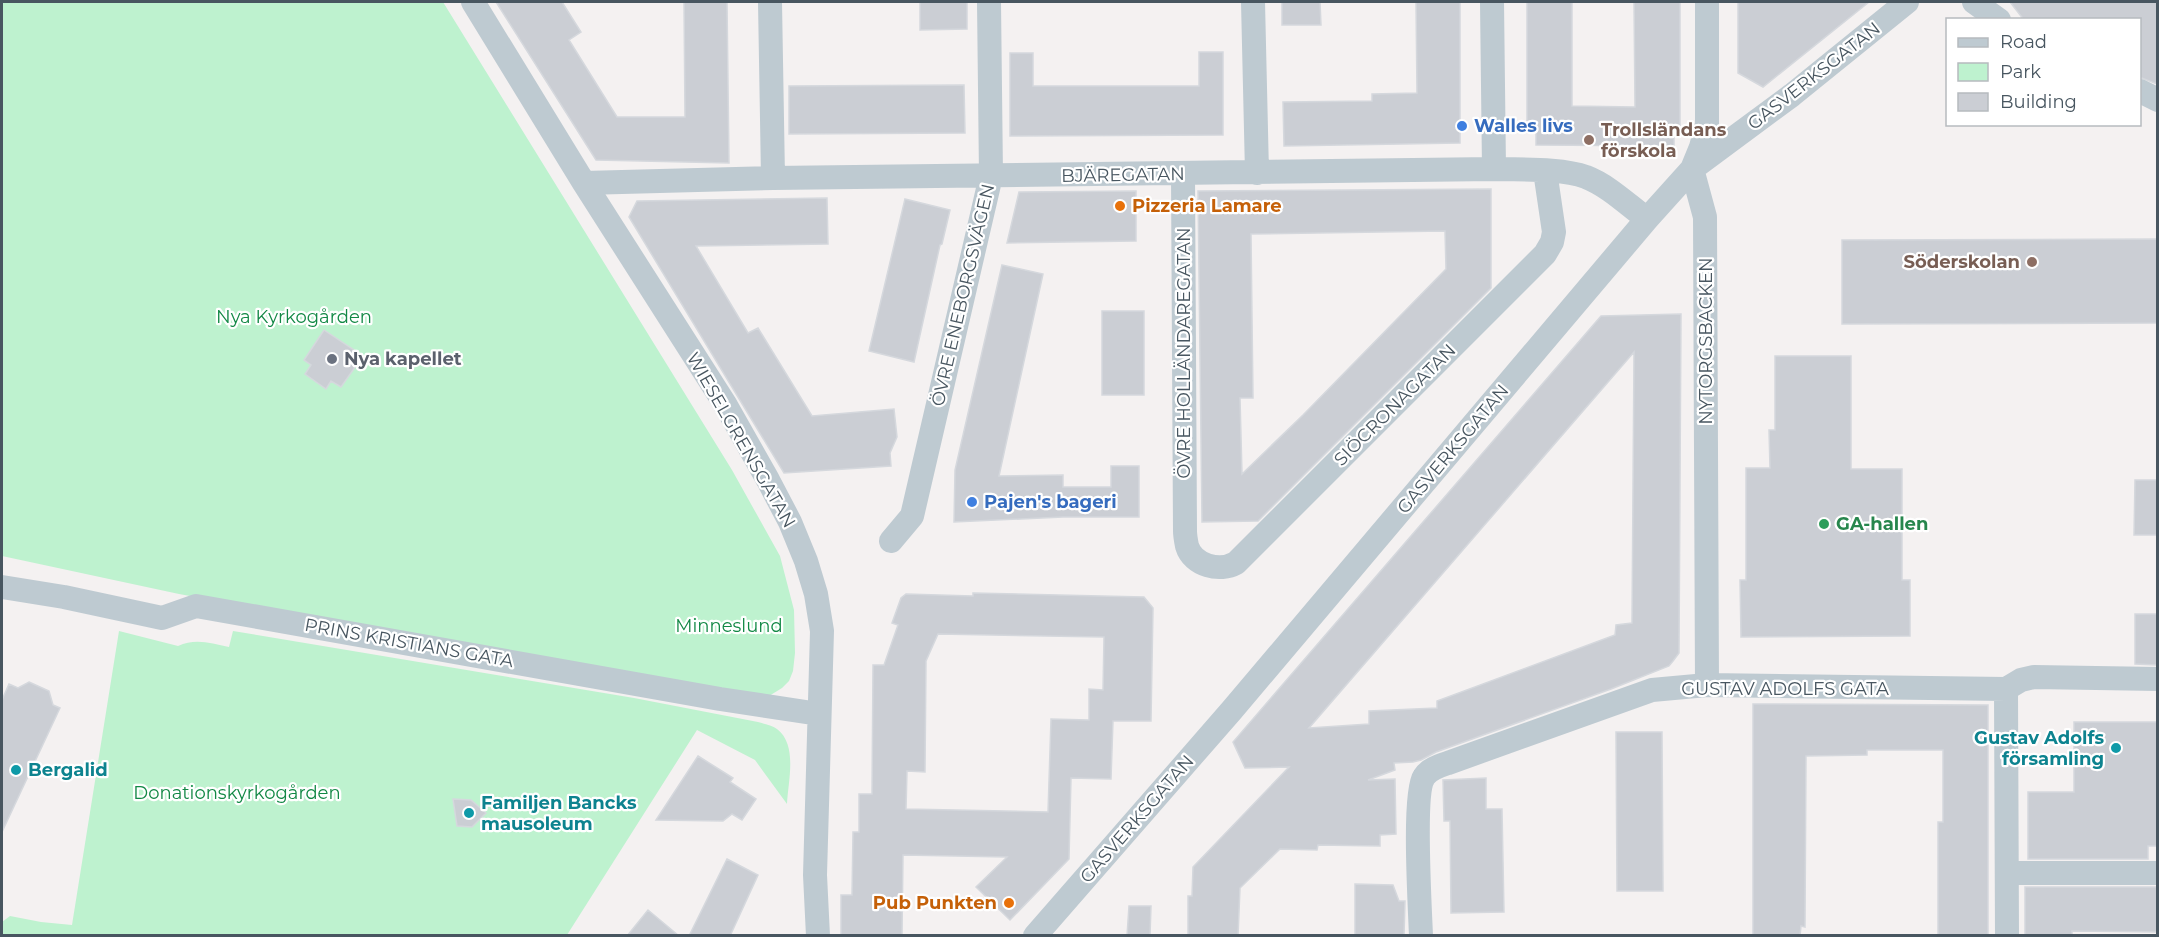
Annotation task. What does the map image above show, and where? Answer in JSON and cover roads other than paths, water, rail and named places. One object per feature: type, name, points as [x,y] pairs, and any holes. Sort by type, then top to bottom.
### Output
[{"type":"street","name":"WIESELGRENSGATAN","points":[[473,2],[584,183],[725,404],[789,522],[809,572],[816,594],[822,631],[815,875],[818,936]]},
{"type":"street","points":[[770,2],[772,178]]},
{"type":"street","name":"ÖVRE ENEBORGSVÄGEN","points":[[891,542],[912,516],[991,176],[989,2]]},
{"type":"street","points":[[1253,2],[1257,173]]},
{"type":"street","points":[[1492,2],[1494,169]]},
{"type":"street","points":[[1692,169],[1707,124],[1707,2]]},
{"type":"street","name":"GASVERKSGATAN","points":[[1035,936],[1233,710],[1647,219],[1692,169],[1792,95],[1907,2]]},
{"type":"street","points":[[1974,2],[1996,18]]},
{"type":"street","points":[[2141,92],[2157,100]]},
{"type":"street","name":"BJÄREGATAN","points":[[584,183],[772,178],[1494,169],[1545,171],[1585,177],[1605,188],[1647,219]]},
{"type":"street","name":"NYTORGSBACKEN","points":[[1692,169],[1705,217],[1707,685]]},
{"type":"street","name":"SIÖCRONAGATAN","points":[[1185,531],[1190,552],[1203,563],[1221,568],[1236,563],[1490,310],[1545,254],[1552,242],[1554,228],[1545,171]]},
{"type":"street","name":"ÖVRE HOLLÄNDAREGATAN","points":[[1183,174],[1185,531]]},
{"type":"street","name":"PRINS KRISTIANS GATA","points":[[2,587],[64,597],[162,618],[196,606],[720,699],[819,714]]},
{"type":"street","name":"GUSTAV ADOLFS GATA","points":[[1421,936],[1418,822],[1419,790],[1425,775],[1448,763],[1652,690],[1707,685],[2006,689],[2021,680],[2034,677],[2157,679]]},
{"type":"street","points":[[2006,689],[2007,936]]},
{"type":"street","points":[[2007,873],[2157,873]]},
{"type":"place","name":"Walles livs","points":[[1462,126]]},
{"type":"place","name":"Trollsländans förskola","points":[[1589,140]]},
{"type":"place","name":"Pizzeria Lamare","points":[[1120,206]]},
{"type":"place","name":"Söderskolan","points":[[2032,262]]},
{"type":"place","name":"Nya kapellet","points":[[332,359]]},
{"type":"place","name":"Pajen's bageri","points":[[972,502]]},
{"type":"place","name":"GA-hallen","points":[[1824,524]]},
{"type":"place","name":"Gustav Adolfs församling","points":[[2116,748]]},
{"type":"place","name":"Bergalid","points":[[16,770]]},
{"type":"place","name":"Familjen Bancks mausoleum","points":[[469,813]]},
{"type":"place","name":"Pub Punkten","points":[[1009,903]]},
{"type":"park label","name":"Nya Kyrkogården","points":[[294,317]]},
{"type":"park label","name":"Minneslund","points":[[729,626]]},
{"type":"park label","name":"Donationskyrkogården","points":[[237,793]]}]
